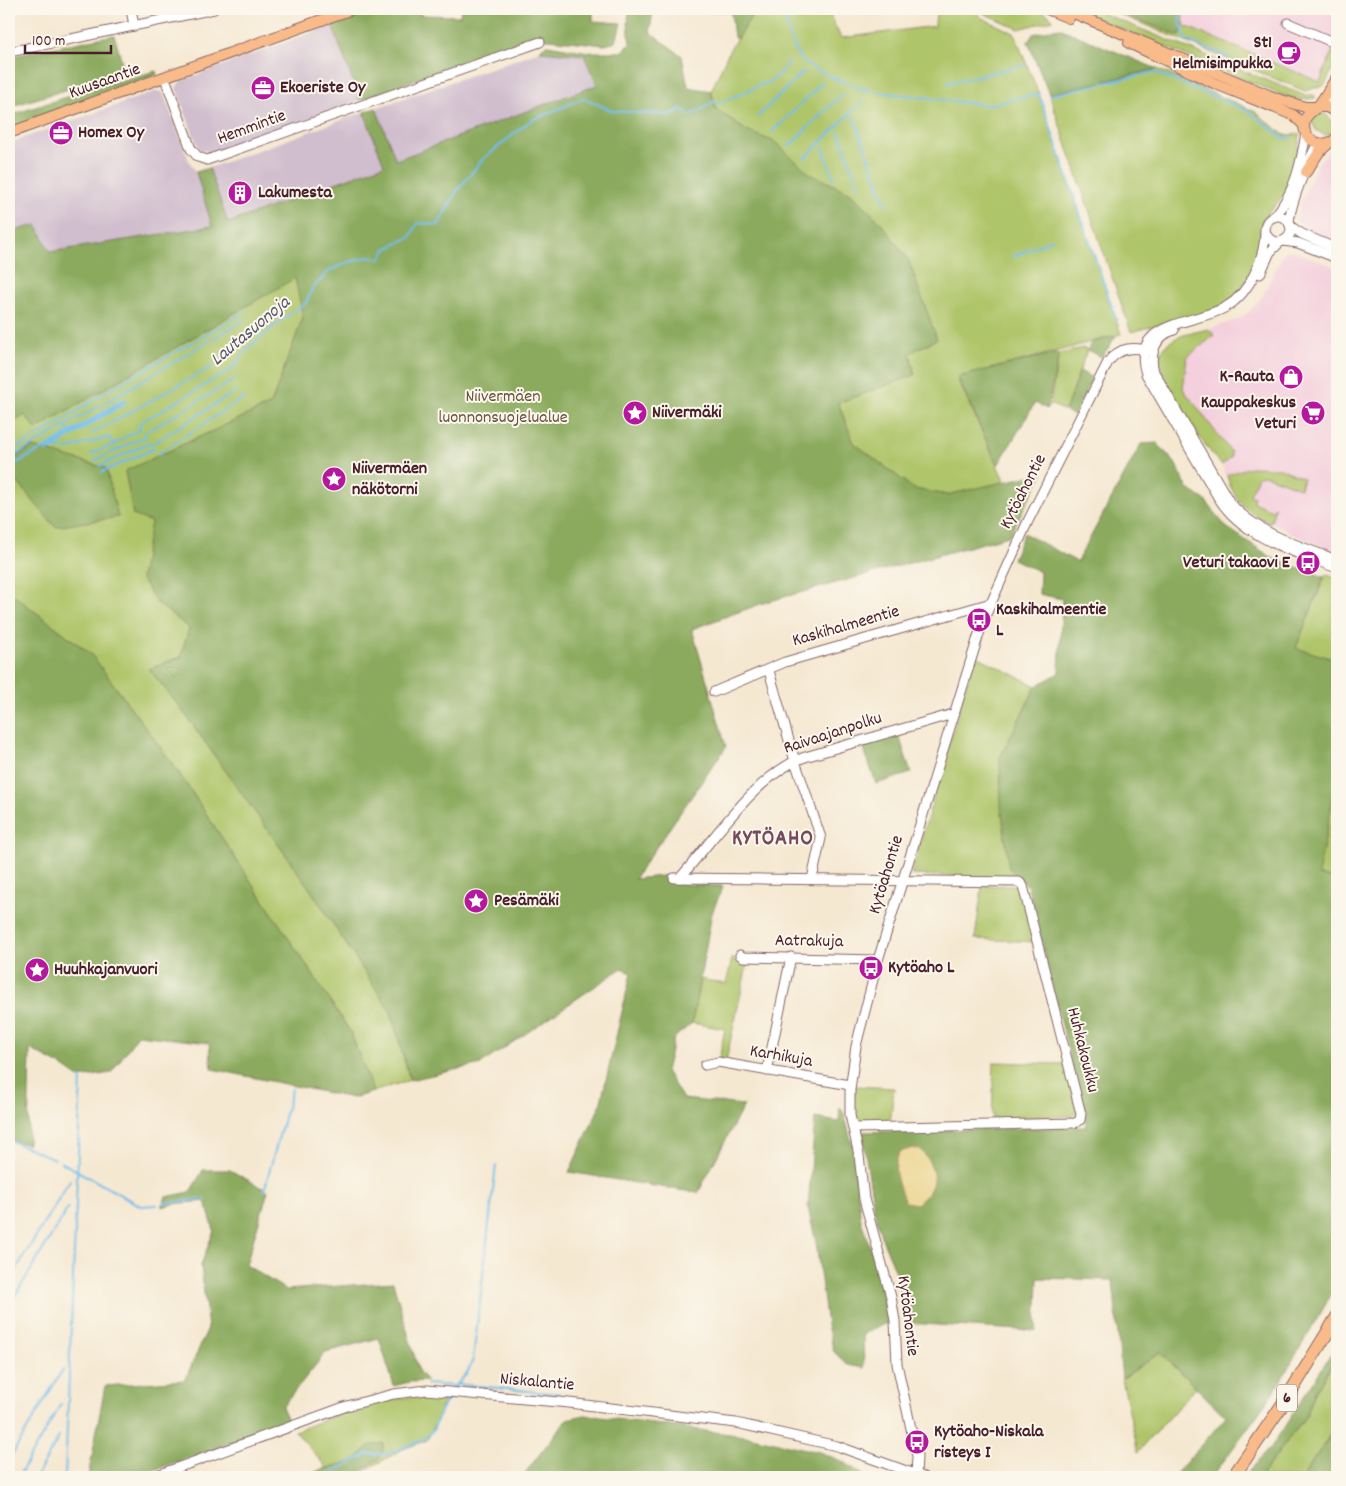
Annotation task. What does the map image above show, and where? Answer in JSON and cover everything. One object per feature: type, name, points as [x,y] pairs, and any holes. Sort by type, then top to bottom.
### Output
[{"type":"highway","name":"6","points":[[1233,1477],[1287,1398],[1337,1317]]},
{"type":"main road","name":"Kuusaantie","points":[[9,133],[352,9]]},
{"type":"main road","points":[[1047,9],[1296,117],[1311,140],[1330,142]]},
{"type":"main road","points":[[1064,9],[1278,99],[1296,105],[1316,108],[1327,107],[1337,113]]},
{"type":"main road","points":[[1305,129],[1308,115],[1316,108],[1337,77]]},
{"type":"main road","points":[[1306,172],[1319,152],[1330,142]]},
{"type":"street","points":[[131,9],[134,26]]},
{"type":"street","points":[[9,52],[214,9]]},
{"type":"street","points":[[1288,23],[1337,44]]},
{"type":"street","name":"Hemmintie","points":[[165,78],[191,149],[198,157],[207,160],[540,42]]},
{"type":"street","points":[[1327,107],[1337,90]]},
{"type":"street","points":[[1274,217],[1288,198],[1296,180],[1305,129]]},
{"type":"street","points":[[1149,350],[1169,331],[1218,317],[1241,303],[1253,287],[1270,252],[1290,234],[1291,210],[1306,172]]},
{"type":"street","points":[[1337,249],[1302,234],[1283,217],[1274,217],[1268,220],[1264,247],[1244,291],[1220,310],[1161,329],[1150,340],[1144,367],[1146,374],[1224,507],[1232,516],[1250,530],[1270,541],[1337,568]]},
{"type":"street","points":[[1265,231],[1270,240],[1298,243],[1337,258]]},
{"type":"street","name":"Kytöahontie","points":[[919,1476],[917,1456],[896,1364],[895,1321],[891,1297],[864,1199],[854,1128],[850,1115],[850,1085],[863,1012],[953,714],[991,603],[1028,521],[1108,362],[1117,352],[1124,349],[1149,350]]},
{"type":"street","points":[[1149,350],[1154,372],[1227,498],[1238,511],[1273,535],[1337,560]]},
{"type":"street","name":"Kaskihalmeentie","points":[[714,692],[769,671],[785,662],[991,603]]},
{"type":"street","points":[[769,671],[795,760],[821,838],[812,880],[903,880]]},
{"type":"street","name":"Raivaajanpolku","points":[[812,880],[677,878],[760,785],[771,775],[795,760],[953,714]]},
{"type":"street","name":"Huhkakoukku","points":[[854,1128],[1075,1123],[1080,1120],[1081,1114],[1023,886],[1019,882],[903,880]]},
{"type":"street","name":"Aatrakuja","points":[[740,955],[743,957],[878,960]]},
{"type":"street","points":[[767,1071],[790,957]]},
{"type":"street","name":"Karhikuja","points":[[705,1065],[718,1062],[850,1085]]},
{"type":"street","name":"Niskalantie","points":[[152,1477],[347,1406],[394,1394],[427,1390],[569,1403],[736,1423],[829,1444],[919,1476]]},
{"type":"shaded area","points":[[1181,9],[1337,9],[1337,58],[1325,84],[1184,26]]},
{"type":"shaded area","points":[[332,25],[360,100],[214,153],[199,149],[176,88],[181,81]]},
{"type":"shaded area","points":[[540,51],[584,55],[597,85],[396,160],[376,108]]},
{"type":"shaded area","points":[[157,91],[163,93],[189,161],[196,172],[213,226],[50,252],[37,225],[9,232],[9,143]]},
{"type":"shaded area","points":[[364,112],[384,165],[228,223],[209,168]]},
{"type":"shaded area","points":[[1328,152],[1337,156],[1337,243],[1308,232],[1297,220],[1300,205],[1317,165]]},
{"type":"shaded area","name":"Kauppakeskus Veturi","points":[[1293,250],[1337,268],[1337,552],[1290,533],[1282,527],[1262,518],[1229,485],[1222,465],[1168,379],[1172,342],[1236,320],[1250,311],[1262,297],[1285,251]]},
{"type":"green space","points":[[371,9],[420,9],[420,15],[460,16],[461,9],[593,9],[593,21],[621,23],[616,42],[605,45],[540,38],[520,41],[360,100],[332,25]]},
{"type":"green space","name":"Niivermäen luonnonsuojelualue","points":[[629,9],[653,9],[650,32],[682,56],[688,87],[711,91],[716,109],[747,131],[775,142],[810,174],[851,193],[881,223],[908,259],[937,339],[910,353],[915,375],[838,403],[854,443],[914,489],[947,495],[1043,473],[1009,536],[766,602],[692,629],[726,747],[634,879],[679,874],[681,884],[723,886],[712,913],[692,1023],[674,1038],[666,1071],[683,1099],[744,1105],[698,1193],[569,1172],[600,1106],[631,973],[622,968],[481,1064],[410,1080],[391,1012],[310,889],[180,707],[149,669],[181,657],[189,628],[157,603],[141,578],[151,522],[133,515],[125,471],[271,404],[303,317],[295,278],[36,429],[25,415],[9,425],[9,232],[37,225],[50,252],[212,226],[196,172],[209,168],[228,223],[384,165],[364,112],[376,108],[396,160],[597,85],[584,55],[540,51],[542,47],[547,45],[589,52],[622,52],[630,44]]},
{"type":"green space","points":[[690,9],[756,9],[737,39],[734,37],[731,13],[695,11]]},
{"type":"green space","points":[[756,9],[827,9],[841,38],[935,26],[936,9],[973,9],[982,18],[1014,33],[1039,94],[1121,334],[957,378],[1005,482],[947,495],[914,489],[854,443],[837,403],[915,374],[186,638],[181,657],[150,669],[180,707],[310,889],[391,1012],[410,1080],[373,1092],[350,1031],[175,767],[91,654],[9,592],[9,472],[55,526],[33,447],[9,460],[9,425],[25,415],[37,429],[289,250],[735,122],[716,109],[711,91],[730,49]],"holes":[[[794,161],[908,259],[927,313]]]},
{"type":"green space","points":[[979,9],[1036,9],[1049,15],[1053,20],[1019,29],[983,13]]},
{"type":"green space","points":[[1074,9],[1092,9],[1303,95],[1314,95],[1316,98],[1301,100],[1284,96]]},
{"type":"green space","points":[[1106,9],[1181,9],[1185,26],[1320,82],[1334,47],[1337,48],[1337,59],[1325,85],[1305,91]]},
{"type":"green space","points":[[1109,9],[1178,9],[1183,26],[1180,36]]},
{"type":"green space","points":[[1059,28],[1157,69],[1049,94],[1028,42],[1033,34]]},
{"type":"green space","points":[[114,35],[125,72],[9,107],[9,57]]},
{"type":"green space","points":[[1157,69],[1254,111],[1284,135],[1300,134],[1297,158],[1286,193],[1262,220],[1259,254],[1247,281],[1233,299],[1211,311],[1131,332],[1049,94]]},
{"type":"green space","points":[[156,71],[157,75],[13,127],[9,122],[11,115],[97,87]]},
{"type":"green space","points":[[1319,113],[1328,116],[1331,121],[1336,130],[1331,134],[1324,135],[1316,130],[1311,120]]},
{"type":"green space","points":[[1208,329],[1215,335],[1187,357],[1183,389],[1231,452],[1231,457],[1222,465],[1207,448],[1180,406],[1166,380],[1160,363],[1161,354],[1167,344],[1183,335]]},
{"type":"green space","points":[[1116,336],[1102,357],[1087,350],[1091,343]]},
{"type":"green space","points":[[1083,348],[1087,350],[1065,411],[1050,404],[1059,354]]},
{"type":"green space","points":[[1056,353],[1059,354],[1047,409],[1035,403],[998,465],[957,377]]},
{"type":"green space","points":[[1080,371],[1092,378],[1074,415],[1065,411]]},
{"type":"green space","points":[[1157,443],[1175,463],[1188,489],[1205,500],[1226,527],[1274,559],[1324,577],[1296,648],[1337,660],[1337,778],[1318,875],[1337,879],[1337,1285],[1274,1392],[1212,1477],[1173,1477],[1226,1417],[1160,1352],[1122,1379],[1113,1280],[1038,1278],[1036,1331],[905,1323],[899,1279],[881,1236],[874,1209],[862,1132],[1087,1127],[1028,887],[1009,868],[1001,805],[1000,758],[1036,686],[1059,673],[1062,599],[1039,594],[1040,572],[1013,559],[1024,533],[1077,562],[1141,444]]},
{"type":"green space","points":[[33,447],[106,468],[118,517],[55,527],[9,472],[9,460]]},
{"type":"green space","points":[[1250,467],[1280,468],[1303,478],[1300,488],[1265,475],[1258,476],[1250,495],[1254,497],[1253,502],[1272,510],[1275,507],[1271,522],[1255,516],[1248,510],[1237,498],[1229,483],[1227,475]]},
{"type":"green space","points":[[1326,574],[1337,579],[1337,661],[1295,649]]},
{"type":"green space","points":[[9,592],[91,654],[175,767],[350,1031],[373,1092],[353,1098],[212,1069],[209,1043],[138,1035],[111,1073],[79,1078],[62,1066],[30,1049],[28,1144],[9,1140]]},
{"type":"green space","points":[[975,655],[1036,686],[1000,758],[1009,868],[1020,878],[911,875]]},
{"type":"green space","points":[[898,733],[911,773],[876,784],[862,743]]},
{"type":"green space","points":[[1337,776],[1337,880],[1317,876]]},
{"type":"green space","points":[[1015,885],[1020,888],[1035,942],[975,939],[982,886]]},
{"type":"green space","points":[[732,959],[748,961],[726,1061],[719,1060],[725,1029],[692,1023],[700,979],[726,984]]},
{"type":"green space","points":[[994,1062],[1065,1064],[1077,1111],[1074,1116],[992,1119]]},
{"type":"green space","points":[[855,1086],[894,1088],[890,1124],[857,1125],[853,1104]]},
{"type":"green space","points":[[840,1108],[844,1113],[852,1144],[861,1221],[882,1281],[889,1322],[863,1334],[864,1368],[848,1365],[834,1352],[827,1325],[816,1242],[808,1208],[815,1118],[839,1122]]},
{"type":"green space","points":[[203,1170],[230,1170],[268,1191],[246,1265],[286,1290],[393,1282],[419,1372],[427,1381],[409,1382],[394,1386],[379,1338],[326,1352],[282,1407],[289,1422],[134,1477],[88,1477],[105,1386],[185,1380],[208,1328],[201,1265],[214,1230],[205,1201],[178,1203],[162,1207],[166,1197],[190,1192]]},
{"type":"green space","points":[[1337,1345],[1337,1357],[1316,1390],[1306,1416],[1260,1477],[1244,1477],[1274,1443]]},
{"type":"green space","points":[[1160,1352],[1196,1387],[1138,1452],[1122,1379]]},
{"type":"green space","points":[[1337,1357],[1337,1425],[1302,1477],[1260,1477],[1306,1416],[1316,1390]]},
{"type":"green space","points":[[417,1396],[444,1397],[447,1400],[440,1408],[440,1414],[427,1440],[403,1449],[353,1477],[305,1477],[326,1467],[295,1431],[366,1404]]},
{"type":"green space","points":[[585,1415],[752,1437],[819,1452],[844,1462],[866,1477],[522,1477],[567,1419]]},
{"type":"green space","points":[[1337,1425],[1337,1477],[1302,1477]]},
{"type":"green space","points":[[383,1443],[383,1452],[379,1459],[349,1477],[305,1477],[350,1461],[359,1456],[368,1446]]},
{"type":"sand","points":[[913,1148],[921,1150],[933,1172],[932,1185],[929,1191],[917,1204],[905,1202],[898,1183],[896,1170],[897,1158],[900,1152]]},
{"type":"waterway","points":[[784,9],[794,47],[804,62],[833,78],[872,91]]},
{"type":"waterway","points":[[1178,9],[1185,40],[1229,57]]},
{"type":"waterway","name":"Lautasuonoja","points":[[9,467],[43,449],[67,449],[109,437],[114,444],[140,429],[140,423],[232,369],[247,349],[280,321],[306,303],[312,289],[329,271],[346,263],[368,257],[381,259],[386,249],[410,237],[418,223],[438,225],[457,191],[483,159],[530,121],[584,98],[613,111],[670,115],[681,109],[690,115],[700,111],[712,102],[721,103],[774,79],[788,61]]},
{"type":"waterway","points":[[948,83],[1024,65]]},
{"type":"waterway","points":[[758,116],[804,71]]},
{"type":"waterway","points":[[1050,95],[1154,72],[1249,111],[1283,138],[1292,137]]},
{"type":"waterway","points":[[772,132],[823,82]]},
{"type":"waterway","points":[[878,92],[987,105],[1039,94],[1117,322]]},
{"type":"waterway","points":[[789,146],[843,93]]},
{"type":"waterway","points":[[805,158],[863,101]]},
{"type":"waterway","points":[[854,118],[886,205]]},
{"type":"waterway","points":[[839,132],[859,189]]},
{"type":"waterway","points":[[823,148],[834,179]]},
{"type":"waterway","points":[[1012,257],[1053,239]]},
{"type":"waterway","points":[[9,452],[49,429],[109,390],[245,312]]},
{"type":"waterway","points":[[9,459],[243,321]]},
{"type":"waterway","points":[[91,434],[213,366]]},
{"type":"waterway","points":[[144,433],[236,379]]},
{"type":"waterway","points":[[152,444],[236,391]]},
{"type":"waterway","points":[[158,454],[245,397]]},
{"type":"waterway","points":[[47,449],[123,402]]},
{"type":"waterway","points":[[65,426],[71,435]]},
{"type":"waterway","points":[[94,461],[146,436]]},
{"type":"waterway","points":[[100,466],[150,442]]},
{"type":"waterway","points":[[91,454],[114,444]]},
{"type":"waterway","points":[[102,472],[155,448]]},
{"type":"waterway","points":[[65,1477],[81,1078]]},
{"type":"waterway","points":[[264,1191],[292,1089]]},
{"type":"waterway","points":[[9,1140],[55,1159]]},
{"type":"waterway","points":[[61,1162],[141,1206],[157,1205]]},
{"type":"waterway","points":[[454,1388],[467,1373],[473,1360],[496,1165]]},
{"type":"waterway","points":[[9,1281],[70,1180]]},
{"type":"waterway","points":[[164,1203],[206,1199]]},
{"type":"waterway","points":[[9,1306],[68,1208]]},
{"type":"waterway","points":[[9,1460],[63,1369]]},
{"type":"waterway","points":[[426,1384],[455,1386]]},
{"type":"waterway","points":[[456,1384],[560,1394]]},
{"type":"waterway","points":[[322,1477],[367,1454],[386,1454],[424,1439],[434,1429],[441,1409],[451,1397]]},
{"type":"waterway","points":[[18,1477],[61,1404]]},
{"type":"waterway","points":[[36,1477],[59,1437]]},
{"type":"place","name":"St1 Helmisimpukka","points":[[1289,53]]},
{"type":"place","name":"Ekoeriste Oy","points":[[263,88]]},
{"type":"place","name":"Homex Oy","points":[[61,133]]},
{"type":"place","name":"Lakumesta","points":[[240,193]]},
{"type":"place","name":"K-Rauta","points":[[1291,377]]},
{"type":"place","name":"Niivermäki","points":[[635,413]]},
{"type":"place","name":"Kauppakeskus Veturi","points":[[1313,413]]},
{"type":"place","name":"Niivermäen näkötorni","points":[[334,479]]},
{"type":"place","name":"Veturi takaovi E","points":[[1308,563]]},
{"type":"place","name":"Kaskihalmeentie L","points":[[979,620]]},
{"type":"place","name":"Pesämäki","points":[[476,901]]},
{"type":"place","name":"Kytöaho L","points":[[871,968]]},
{"type":"place","name":"Huuhkajanvuori","points":[[37,970]]},
{"type":"place","name":"Kytöaho-Niskala risteys I","points":[[917,1442]]},
{"type":"district","name":"KYTÖAHO","points":[[773,839]]}]
